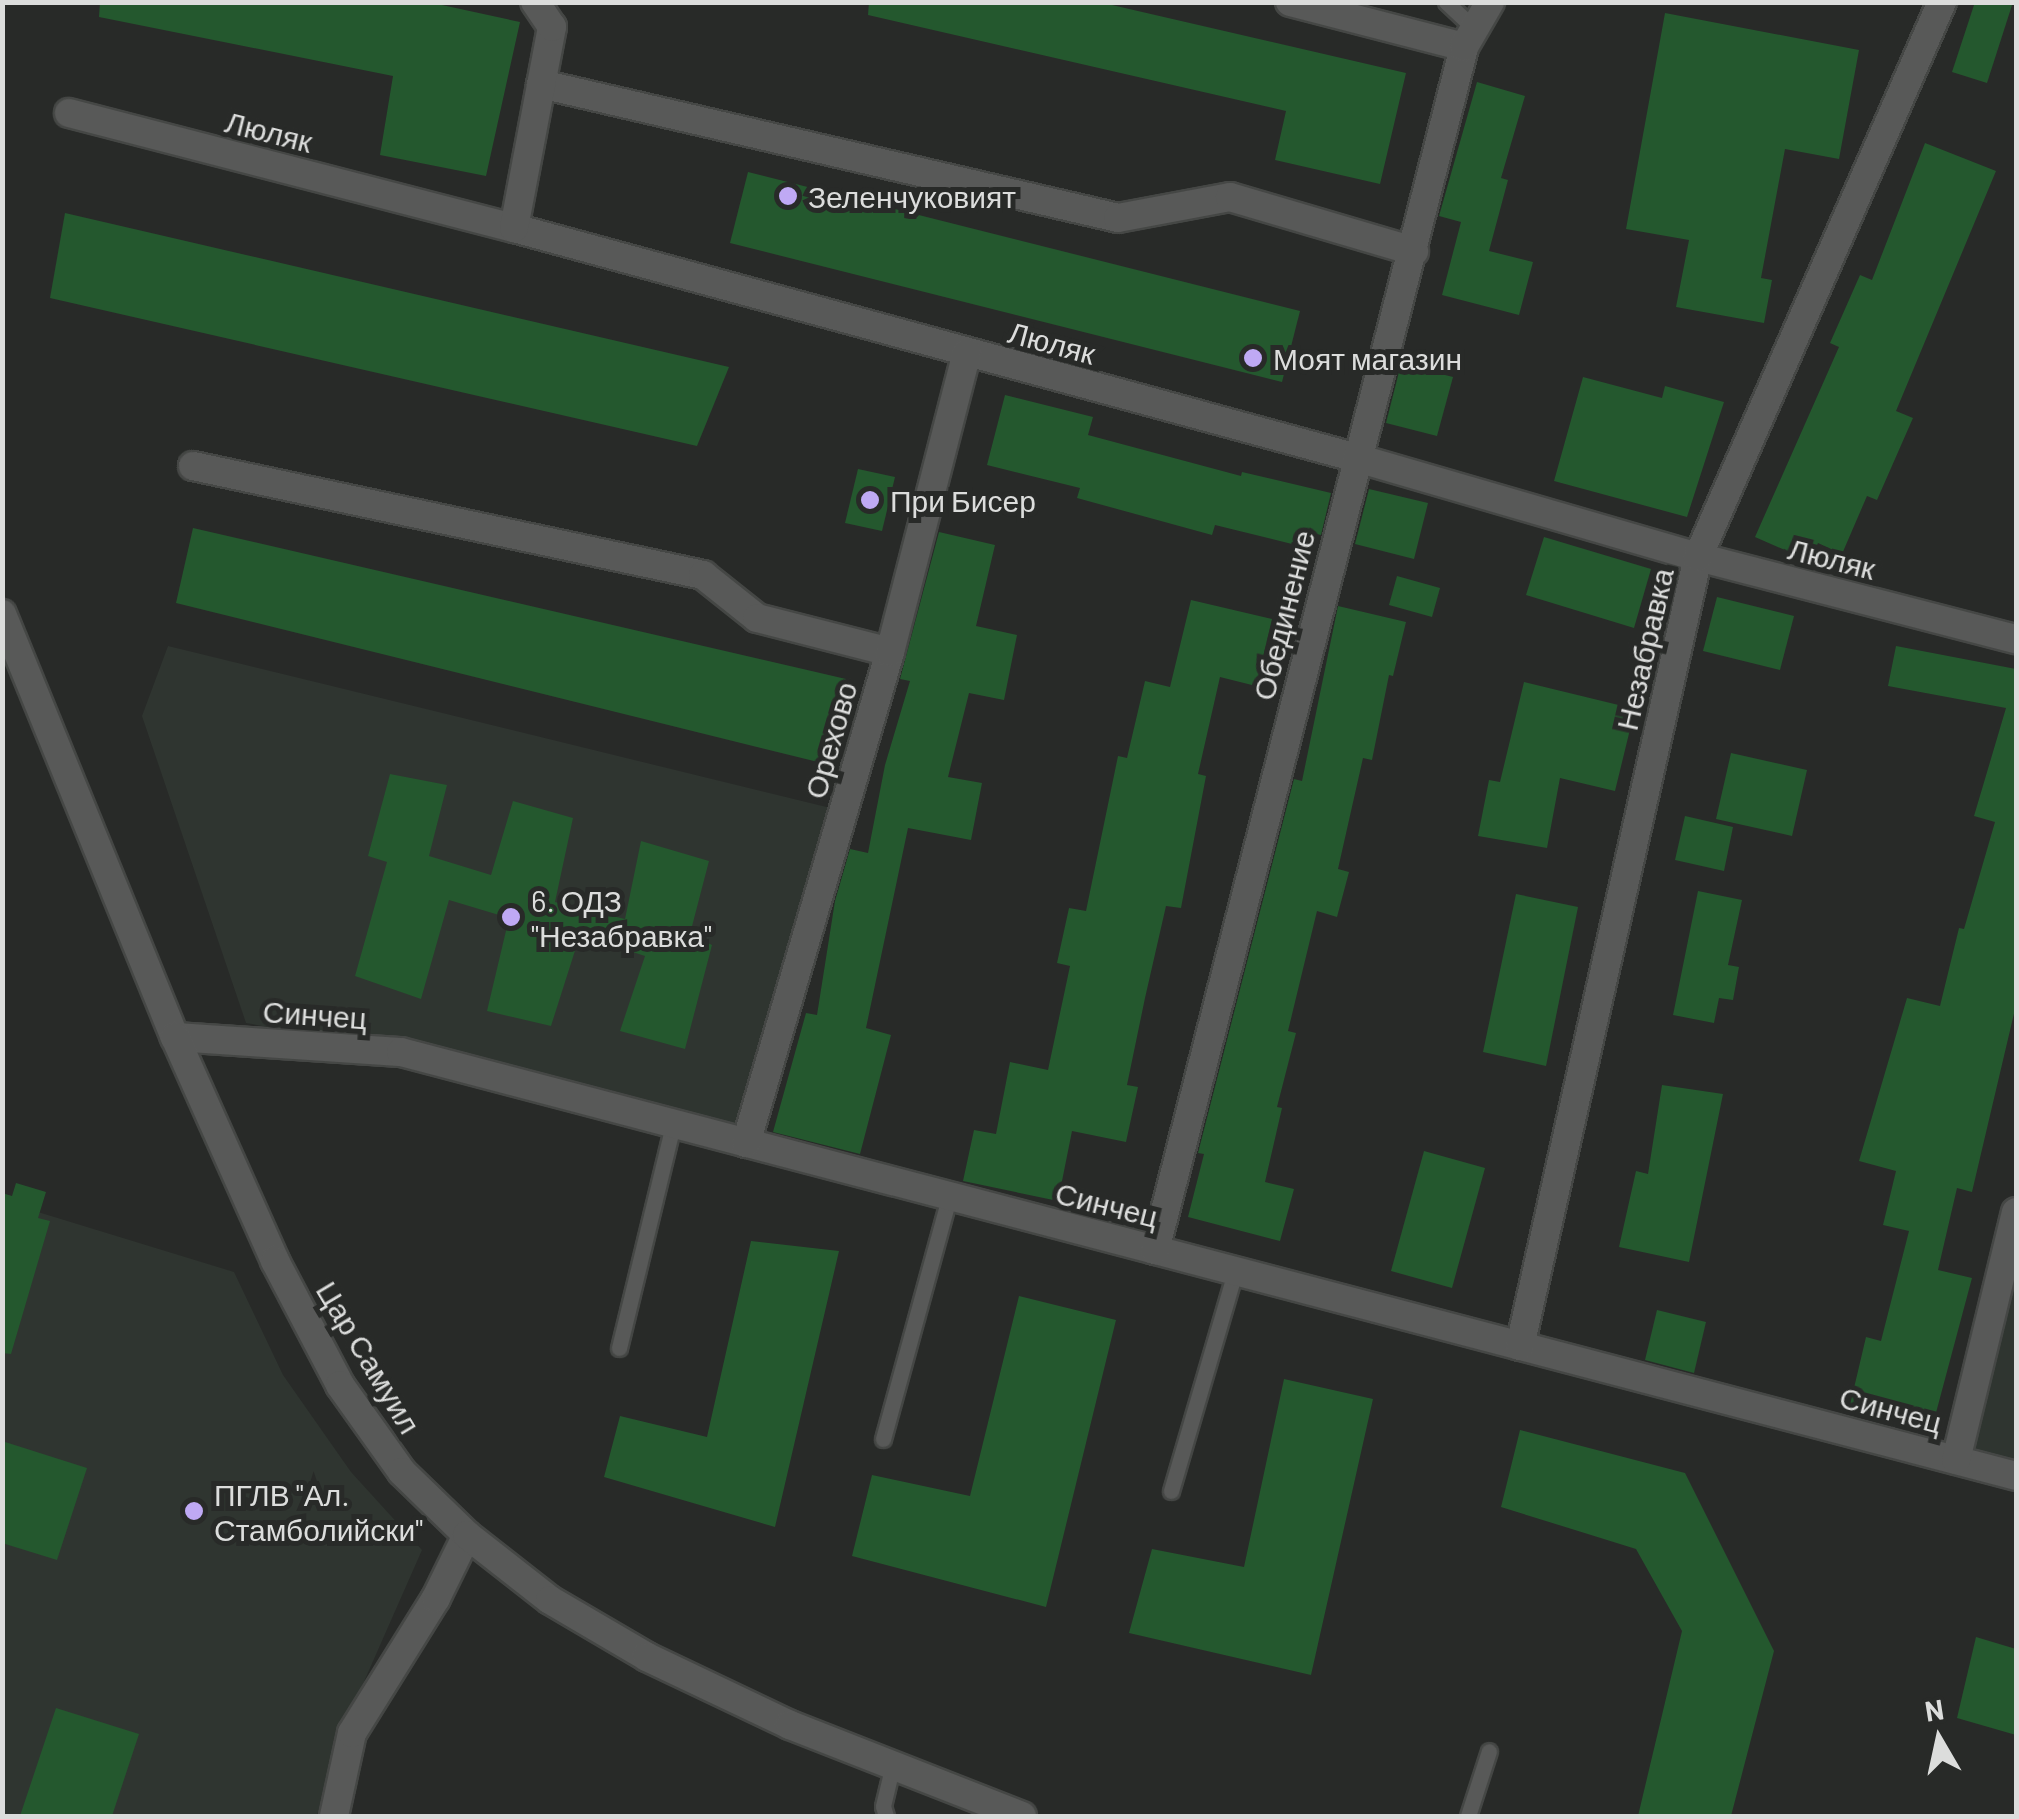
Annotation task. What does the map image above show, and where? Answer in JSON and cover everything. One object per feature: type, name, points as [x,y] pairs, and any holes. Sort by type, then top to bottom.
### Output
[{"type":"street","points":[[514,228],[552,27],[534,2]]},
{"type":"street","points":[[1290,2],[1469,38]]},
{"type":"street","name":"Обединение","points":[[1155,1250],[1357,458],[1469,38],[1490,2]]},
{"type":"street","name":"Незабравка","points":[[1520,1346],[1698,557],[1942,2]]},
{"type":"street","points":[[542,84],[1118,218],[1230,197],[1414,251]]},
{"type":"street","name":"Люляк","points":[[69,113],[514,228],[1357,458],[1698,557],[2016,639]]},
{"type":"street","name":"Орехово","points":[[746,1142],[890,652],[967,353]]},
{"type":"street","points":[[194,466],[703,575],[757,618],[890,652]]},
{"type":"street","name":"Цар Самуил","points":[[2,614],[174,1037],[275,1262],[340,1385],[402,1472],[467,1535],[550,1600],[647,1657],[790,1725],[1022,1816]]},
{"type":"street","name":"Синчец","points":[[174,1037],[401,1052],[2016,1476]]},
{"type":"street","points":[[1956,1460],[2016,1212]]},
{"type":"street","points":[[334,1816],[352,1732],[436,1598],[467,1535]]},
{"type":"lane","points":[[1446,2],[1469,38]]},
{"type":"lane","points":[[619,1348],[672,1124]]},
{"type":"lane","points":[[882,1439],[949,1198]]},
{"type":"lane","points":[[1170,1491],[1234,1272]]},
{"type":"lane","points":[[1468,1816],[1489,1750]]},
{"type":"lane","points":[[886,1816],[884,1806],[892,1764]]},
{"type":"shaded area","name":"6. ОДЗ \"Незабравка\"","points":[[168,646],[843,811],[746,1143],[401,1052],[246,1023],[142,716]]},
{"type":"shaded area","name":"ПГЛВ \"Ал. Стамболийски\"","points":[[2,1201],[234,1272],[283,1375],[351,1472],[422,1550],[333,1752],[317,1816],[3,1816]]},
{"type":"shaded area","points":[[2016,1212],[2016,1476],[1956,1460]]},
{"type":"building","points":[[100,2],[428,2],[520,22],[486,176],[380,155],[393,76],[99,17]]},
{"type":"building","points":[[869,2],[1099,2],[1406,73],[1380,184],[1275,160],[1286,111],[868,15]]},
{"type":"building","points":[[1975,2],[2013,2],[1987,83],[1952,72]]},
{"type":"building","points":[[1665,13],[1859,50],[1839,159],[1785,149],[1761,278],[1772,280],[1764,323],[1676,307],[1689,240],[1626,229]]},
{"type":"building","points":[[1477,82],[1525,96],[1501,178],[1508,180],[1489,251],[1533,262],[1519,315],[1442,295],[1461,222],[1439,216]]},
{"type":"building","points":[[1925,143],[1996,171],[1896,411],[1913,418],[1877,500],[1867,496],[1842,554],[1818,543],[1810,561],[1755,537],[1839,347],[1830,343],[1860,275],[1872,280]]},
{"type":"building","points":[[748,172],[1300,311],[1282,382],[730,243]]},
{"type":"building","points":[[65,213],[729,367],[697,446],[50,298]]},
{"type":"building","points":[[1401,364],[1453,377],[1437,436],[1386,423]]},
{"type":"building","points":[[1583,377],[1662,398],[1665,386],[1724,402],[1687,517],[1554,481]]},
{"type":"building","points":[[1005,395],[1093,417],[1088,435],[1241,476],[1242,472],[1331,493],[1321,535],[1308,532],[1304,547],[1215,525],[1212,535],[1077,498],[1080,488],[987,465]]},
{"type":"building","name":"При Бисер","points":[[858,469],[895,477],[882,531],[845,523]]},
{"type":"building","points":[[1369,489],[1428,503],[1414,559],[1355,544]]},
{"type":"building","points":[[193,528],[846,679],[818,762],[176,603]]},
{"type":"building","points":[[939,532],[995,545],[976,626],[1017,635],[1004,700],[969,693],[948,777],[982,783],[971,840],[908,828],[866,1028],[891,1035],[860,1154],[773,1132],[806,1013],[817,1015],[835,901],[850,849],[868,853],[885,765],[910,681],[900,679]]},
{"type":"building","points":[[1544,537],[1651,569],[1634,628],[1526,595]]},
{"type":"building","points":[[1397,576],[1440,588],[1432,617],[1389,605]]},
{"type":"building","points":[[1717,597],[1794,616],[1780,670],[1703,651]]},
{"type":"building","points":[[1191,600],[1272,619],[1256,686],[1220,677],[1198,774],[1206,776],[1181,908],[1166,906],[1127,1085],[1138,1087],[1126,1142],[1072,1131],[1058,1201],[963,1181],[974,1130],[996,1134],[1010,1062],[1048,1070],[1070,966],[1057,963],[1069,908],[1086,911],[1118,756],[1127,758],[1145,681],[1170,687]]},
{"type":"building","points":[[1338,606],[1406,622],[1393,676],[1389,675],[1372,760],[1363,758],[1338,869],[1349,872],[1337,917],[1317,911],[1288,1031],[1296,1033],[1277,1107],[1282,1108],[1265,1182],[1294,1189],[1280,1241],[1188,1217],[1204,1154],[1198,1153],[1294,779],[1302,781]]},
{"type":"building","points":[[1896,646],[2016,669],[2016,1005],[1972,1192],[1957,1188],[1938,1270],[1972,1278],[1933,1424],[1850,1405],[1866,1337],[1881,1341],[1909,1231],[1883,1225],[1896,1171],[1859,1161],[1907,998],[1940,1006],[1959,928],[1964,929],[1995,822],[1974,816],[2006,708],[1888,686]]},
{"type":"building","points":[[1524,682],[1635,709],[1615,791],[1560,778],[1547,848],[1478,836],[1489,780],[1500,782]]},
{"type":"building","points":[[1731,753],[1807,770],[1792,836],[1716,819]]},
{"type":"building","points":[[390,774],[447,785],[429,856],[491,875],[513,801],[573,818],[555,902],[625,919],[641,841],[709,861],[690,934],[712,945],[685,1049],[620,1031],[645,956],[580,935],[551,1026],[487,1011],[509,918],[449,900],[421,999],[355,976],[387,862],[368,856]]},
{"type":"building","points":[[1685,816],[1733,827],[1724,871],[1675,860]]},
{"type":"building","points":[[1698,891],[1742,900],[1728,965],[1739,967],[1733,1000],[1719,998],[1714,1023],[1673,1015]]},
{"type":"building","points":[[1516,894],[1578,907],[1546,1066],[1483,1052]]},
{"type":"building","points":[[1662,1085],[1723,1094],[1689,1262],[1619,1247],[1636,1171],[1648,1174]]},
{"type":"building","points":[[1424,1151],[1485,1168],[1452,1288],[1391,1271]]},
{"type":"building","points":[[16,1183],[46,1192],[38,1218],[50,1221],[11,1354],[2,1353],[2,1193],[12,1196]]},
{"type":"building","points":[[751,1241],[839,1251],[775,1527],[604,1477],[620,1416],[707,1437]]},
{"type":"building","points":[[1019,1296],[1116,1320],[1046,1607],[852,1556],[872,1475],[970,1496]]},
{"type":"building","points":[[1657,1310],[1706,1322],[1694,1373],[1645,1360]]},
{"type":"building","points":[[1284,1379],[1373,1399],[1311,1675],[1129,1633],[1152,1549],[1244,1567]]},
{"type":"building","points":[[1520,1430],[1685,1473],[1774,1651],[1731,1816],[1638,1816],[1682,1631],[1636,1549],[1501,1507]]},
{"type":"building","points":[[2,1441],[87,1468],[57,1560],[2,1543]]},
{"type":"building","points":[[1976,1637],[2016,1649],[2016,1735],[1957,1718]]},
{"type":"building","points":[[56,1708],[139,1734],[112,1816],[20,1816]]},
{"type":"place","name":"Зеленчуковият","points":[[788,196]]},
{"type":"place","name":"Моят магазин","points":[[1253,358]]},
{"type":"place","name":"При Бисер","points":[[870,500]]},
{"type":"place","name":"6. ОДЗ \"Незабравка\"","points":[[511,917]]},
{"type":"place","name":"ПГЛВ \"Ал. Стамболийски\"","points":[[194,1511]]}]
